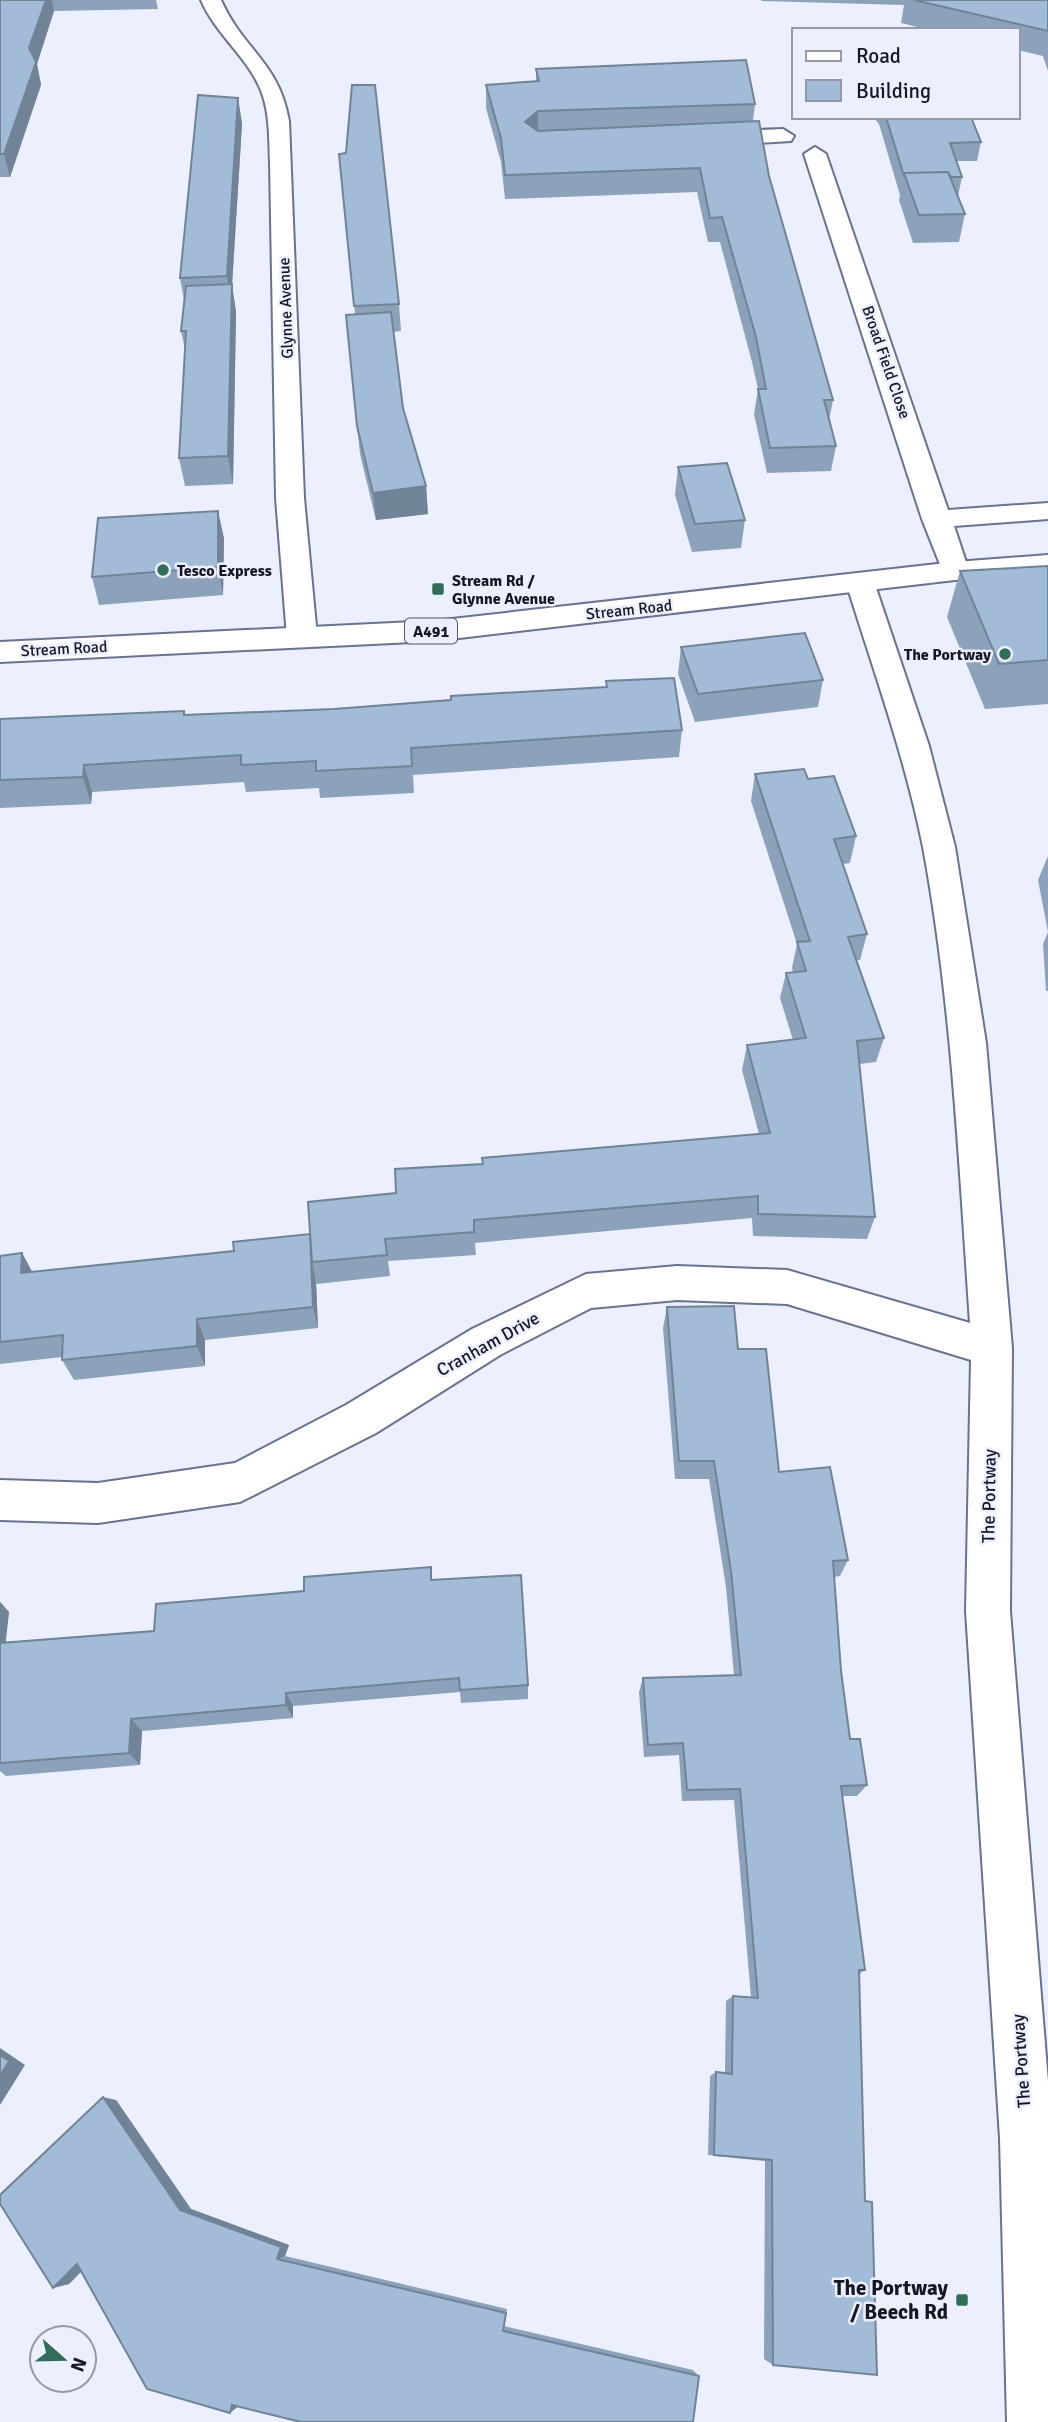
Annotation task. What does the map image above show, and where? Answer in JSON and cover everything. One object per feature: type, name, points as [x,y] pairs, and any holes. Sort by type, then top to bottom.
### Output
[{"type":"main road","name":"Glynne Avenue","points":[[211,0],[217,20],[271,84],[275,102],[282,211],[292,561],[302,637]]},
{"type":"main road","name":"Broad Field Close","points":[[688,139],[792,132],[782,142],[788,149],[826,150],[936,519],[955,571]]},
{"type":"main road","points":[[936,519],[1048,511]]},
{"type":"main road","name":"Stream Road","points":[[0,652],[434,631],[955,571],[1048,564]]},
{"type":"main road","name":"The Portway","points":[[860,582],[913,746],[939,847],[968,1043],[992,1348],[988,1611],[1027,2138],[1039,2413]]},
{"type":"main road","name":"Cranham Drive","points":[[0,1500],[98,1503],[240,1482],[361,1419],[486,1342],[586,1292],[677,1283],[787,1287],[992,1348]]},
{"type":"building","points":[[0,0],[46,0],[29,48],[36,62],[4,154],[0,154]]},
{"type":"building","points":[[914,0],[1048,0],[1048,31]]},
{"type":"building","points":[[746,60],[755,104],[538,111],[525,122],[538,131],[759,121],[769,176],[833,400],[824,400],[836,446],[770,448],[758,389],[766,389],[756,337],[722,217],[710,218],[700,168],[505,175],[501,138],[486,85],[539,81],[536,69]]},
{"type":"building","points":[[352,85],[375,85],[399,304],[354,306],[339,154],[346,153]]},
{"type":"building","points":[[198,95],[238,98],[227,276],[180,278]]},
{"type":"building","points":[[887,119],[972,119],[981,142],[950,143],[962,177],[951,177],[948,172],[904,173],[904,176]]},
{"type":"building","points":[[948,172],[965,214],[919,215],[904,173]]},
{"type":"building","points":[[232,284],[228,456],[179,458],[186,331],[181,331],[186,286]]},
{"type":"building","points":[[391,312],[403,408],[426,486],[373,493],[357,426],[346,315]]},
{"type":"building","points":[[727,463],[745,520],[695,524],[678,467]]},
{"type":"building","points":[[218,511],[218,567],[92,577],[98,518]]},
{"type":"building","points":[[1048,566],[1048,660],[999,664],[960,571]]},
{"type":"building","points":[[805,633],[823,680],[698,694],[681,647]]},
{"type":"building","points":[[674,678],[682,730],[411,748],[412,766],[316,771],[316,761],[241,765],[241,755],[84,765],[83,777],[0,780],[0,719],[184,711],[184,715],[334,709],[451,700],[451,696],[607,687],[606,681]]},
{"type":"building","points":[[804,769],[808,779],[834,776],[856,836],[834,839],[867,934],[848,937],[884,1038],[857,1041],[875,1217],[758,1214],[758,1196],[474,1220],[474,1232],[385,1239],[387,1255],[312,1262],[308,1202],[396,1193],[395,1169],[483,1164],[482,1158],[770,1133],[747,1045],[806,1038],[786,973],[806,971],[797,942],[810,941],[755,774]]},
{"type":"building","points":[[310,1234],[313,1307],[197,1319],[197,1346],[62,1360],[63,1335],[0,1342],[0,1256],[22,1253],[21,1273],[234,1251],[233,1242]]},
{"type":"building","points":[[734,1306],[738,1349],[766,1349],[779,1472],[830,1467],[848,1560],[833,1561],[841,1671],[850,1739],[860,1739],[867,1785],[841,1786],[865,1970],[859,1970],[865,2201],[872,2202],[877,2375],[773,2365],[772,2160],[714,2155],[716,2072],[732,2074],[733,1996],[758,1998],[740,1789],[687,1790],[683,1743],[648,1745],[643,1678],[741,1675],[731,1571],[714,1461],[679,1461],[667,1307]]},
{"type":"building","points":[[431,1567],[431,1580],[521,1575],[528,1685],[460,1690],[459,1678],[286,1693],[286,1705],[131,1719],[129,1753],[0,1763],[0,1643],[154,1631],[156,1604],[304,1591],[304,1577]]},
{"type":"building","points":[[0,2055],[9,2061],[0,2076]]},
{"type":"building","points":[[103,2097],[180,2210],[281,2247],[277,2259],[506,2313],[503,2331],[699,2376],[693,2422],[301,2422],[232,2405],[230,2413],[147,2389],[77,2264],[53,2288],[0,2204],[0,2195]]},
{"type":"place","name":"Tesco Express","points":[[163,570]]},
{"type":"place","name":"Stream Rd / Glynne Avenue","points":[[438,589]]},
{"type":"place","name":"The Portway","points":[[1005,654]]},
{"type":"place","name":"The Portway / Beech Rd","points":[[962,2300]]}]
